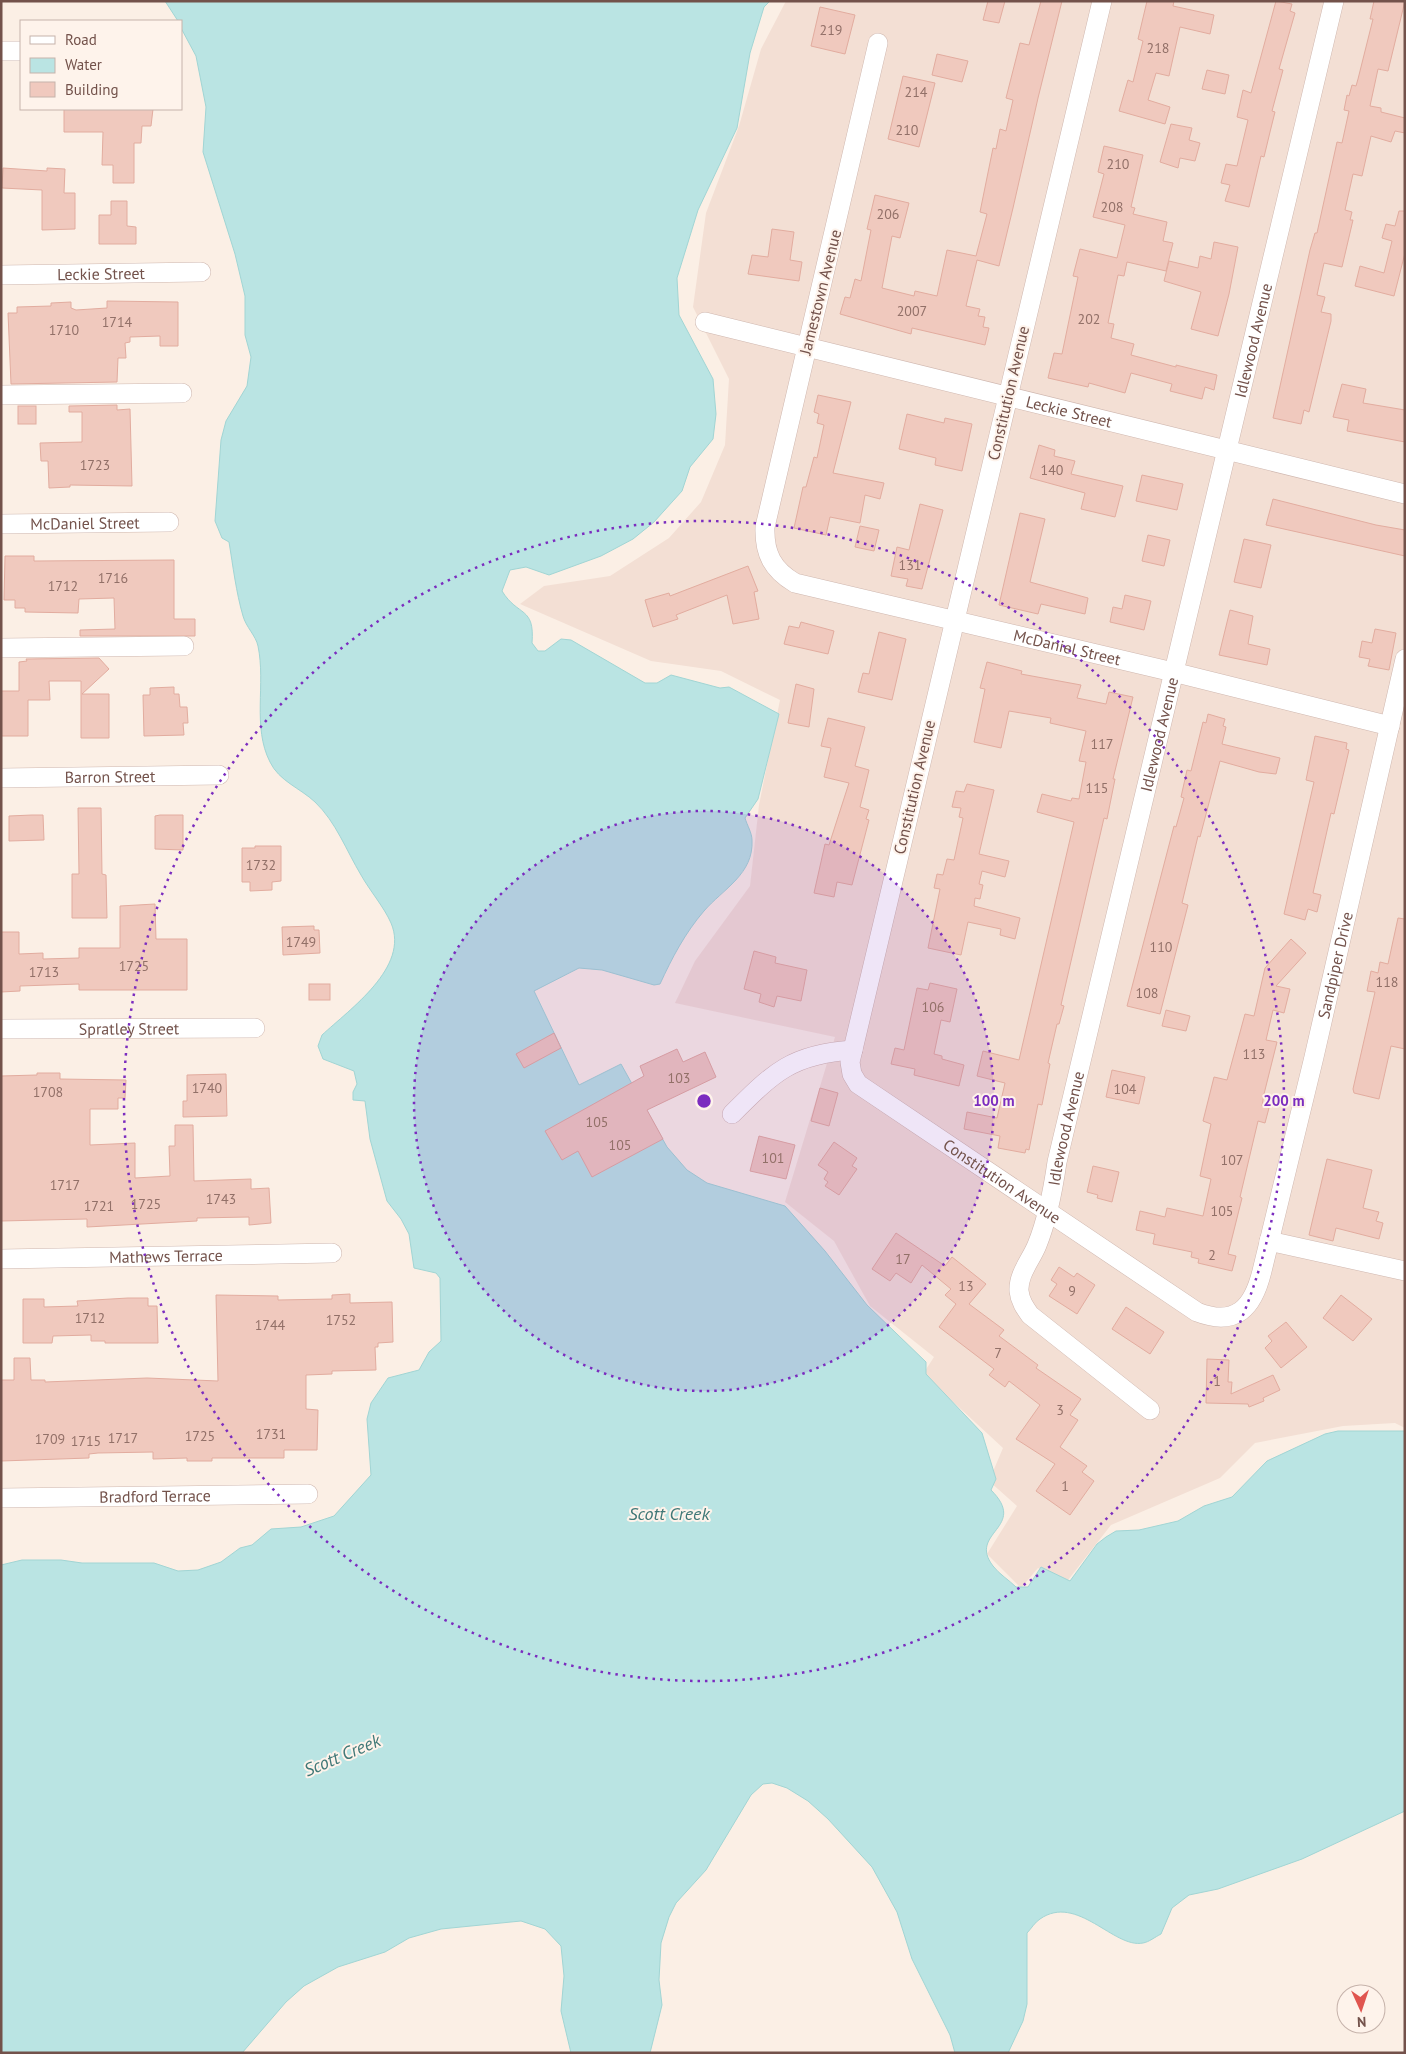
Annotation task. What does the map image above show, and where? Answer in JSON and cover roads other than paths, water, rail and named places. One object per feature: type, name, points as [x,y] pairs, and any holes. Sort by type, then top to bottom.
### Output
[{"type":"street","name":"Constitution Avenue","points":[[1102,1],[954,620],[853,1050],[851,1068],[858,1084],[1197,1312],[1209,1317],[1223,1318],[1243,1310],[1252,1300],[1262,1271]]},
{"type":"street","name":"Idlewood Avenue","points":[[1150,1410],[1030,1316],[1023,1304],[1019,1291],[1021,1278],[1037,1245],[1048,1212],[1057,1162],[1334,1]]},
{"type":"street","name":"Jamestown Avenue","points":[[764,542],[765,527],[806,347],[878,43]]},
{"type":"street","points":[[1,51],[20,51]]},
{"type":"street","name":"Leckie Street","points":[[1,275],[201,272]]},
{"type":"street","name":"Leckie Street","points":[[705,322],[1405,494]]},
{"type":"street","points":[[1,395],[182,393]]},
{"type":"street","name":"McDaniel Street","points":[[1,524],[169,522]]},
{"type":"street","name":"McDaniel Street","points":[[764,542],[773,564],[783,575],[795,583],[1174,672],[1390,726]]},
{"type":"street","points":[[1,648],[184,646]]},
{"type":"street","name":"Sandpiper Drive","points":[[1262,1271],[1405,659]]},
{"type":"street","name":"Barron Street","points":[[1,778],[219,776]]},
{"type":"street","name":"Spratley Street","points":[[1,1029],[256,1028]]},
{"type":"street","points":[[732,1114],[767,1078],[788,1064],[827,1052],[853,1050]]},
{"type":"street","points":[[1269,1241],[1405,1271]]},
{"type":"street","name":"Mathews Terrace","points":[[1,1259],[332,1253]]},
{"type":"street","name":"Bradford Terrace","points":[[1,1498],[308,1494]]},
{"type":"water","name":"Scott Creek","points":[[165,1],[770,1],[764,7],[750,53],[737,128],[698,210],[677,278],[679,315],[713,379],[716,414],[713,439],[690,467],[682,491],[654,522],[633,539],[601,556],[549,575],[526,567],[510,570],[502,591],[528,617],[531,623],[532,643],[538,651],[545,651],[561,639],[571,640],[645,683],[657,683],[671,675],[720,688],[729,687],[779,714],[758,799],[745,818],[752,837],[751,852],[743,872],[704,911],[691,928],[674,955],[660,984],[654,985],[602,970],[579,968],[534,991],[579,1085],[621,1064],[667,1147],[687,1170],[707,1183],[785,1206],[825,1251],[867,1305],[926,1362],[926,1374],[982,1433],[996,1479],[991,1490],[1001,1503],[1004,1513],[1001,1522],[987,1545],[987,1555],[995,1569],[1016,1587],[1028,1587],[1041,1567],[1070,1581],[1097,1544],[1116,1531],[1139,1530],[1178,1521],[1204,1506],[1232,1497],[1267,1461],[1325,1434],[1338,1431],[1405,1431],[1405,1811],[1302,1859],[1218,1889],[1189,1895],[1172,1908],[1161,1934],[1150,1941],[1132,1943],[1081,1917],[1068,1913],[1054,1913],[1040,1919],[1027,1933],[1027,2004],[1023,2021],[1008,2053],[955,2053],[950,2035],[912,1959],[897,1912],[872,1867],[828,1819],[808,1801],[787,1788],[772,1783],[763,1784],[751,1795],[706,1870],[676,1903],[669,1917],[661,1943],[659,1980],[662,2005],[650,2053],[571,2053],[561,2011],[564,1976],[561,1946],[545,1929],[521,1921],[441,1929],[409,1938],[385,1952],[338,1967],[304,1986],[286,2002],[242,2053],[1,2053],[1,1565],[22,1560],[61,1560],[82,1563],[154,1563],[178,1571],[198,1570],[221,1562],[240,1548],[252,1545],[271,1529],[301,1527],[334,1516],[371,1475],[367,1419],[371,1403],[388,1378],[419,1370],[429,1352],[441,1341],[440,1278],[436,1273],[414,1268],[409,1234],[401,1219],[387,1201],[370,1139],[365,1101],[353,1100],[353,1092],[357,1084],[354,1071],[323,1059],[318,1046],[322,1035],[361,1000],[385,971],[392,955],[395,939],[388,917],[329,818],[315,802],[284,779],[274,769],[265,749],[260,720],[261,675],[258,646],[243,616],[229,542],[222,538],[215,521],[221,440],[226,421],[247,386],[251,357],[245,335],[245,296],[235,254],[203,152],[206,107],[196,56],[182,30],[182,20],[177,20]]}]
